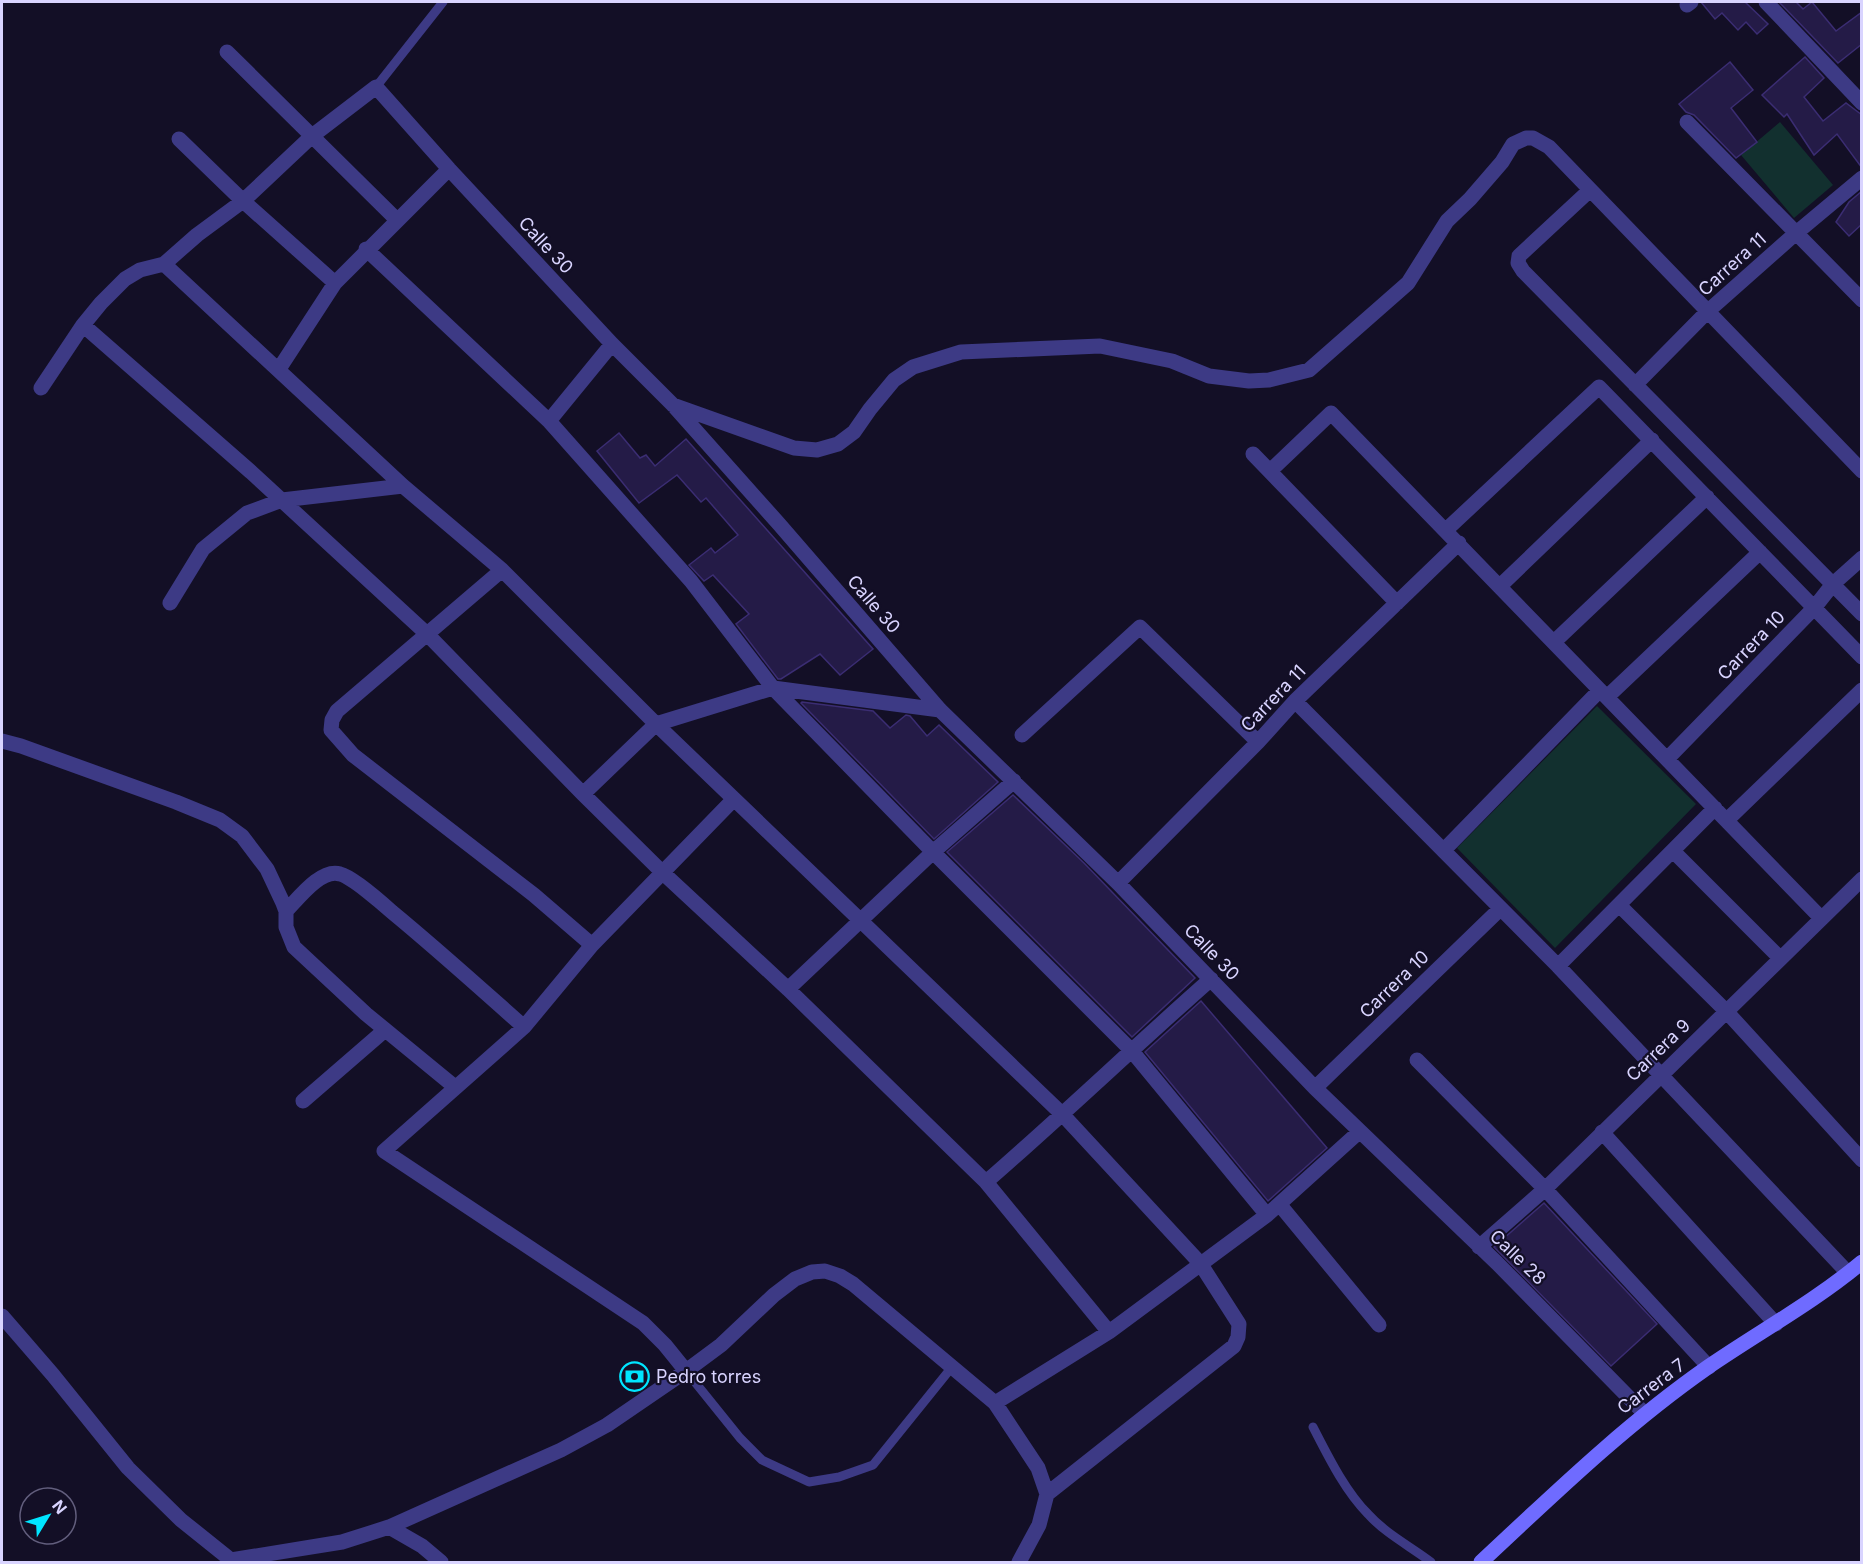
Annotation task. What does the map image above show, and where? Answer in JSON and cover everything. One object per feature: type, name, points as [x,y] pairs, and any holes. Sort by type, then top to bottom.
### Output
[{"type":"street","points":[[1766,2],[1862,103]]},
{"type":"street","points":[[227,52],[397,220]]},
{"type":"street","points":[[41,388],[83,325],[125,279],[140,270],[164,264],[197,235],[243,201],[312,136],[376,87]]},
{"type":"street","name":"Calle 30","points":[[376,87],[612,344],[673,405],[940,710],[1118,883],[1359,1132]]},
{"type":"street","points":[[1687,122],[1862,300]]},
{"type":"street","points":[[673,405],[794,448],[817,450],[838,444],[854,432],[894,380],[913,367],[961,352],[1100,346],[1172,361],[1200,373],[1229,380],[1269,380],[1309,370],[1408,283],[1447,221],[1470,199],[1502,162],[1513,144],[1520,140],[1533,138],[1544,143],[1862,471]]},
{"type":"street","points":[[179,139],[243,201],[335,283]]},
{"type":"street","points":[[279,369],[335,283],[366,249],[449,169]]},
{"type":"street","name":"Carrera 11","points":[[1635,385],[1707,312],[1862,178]]},
{"type":"street","points":[[1589,191],[1519,255],[1518,263],[1523,271],[1862,614]]},
{"type":"street","points":[[366,249],[549,422],[691,581],[773,688],[1131,1050],[1267,1215]]},
{"type":"street","points":[[164,264],[403,486],[502,570],[656,724],[1063,1115],[1200,1263],[1239,1324],[1234,1346],[1047,1494]]},
{"type":"street","points":[[83,325],[282,500],[427,633],[662,872],[788,989],[986,1182],[1109,1332]]},
{"type":"street","points":[[549,422],[612,344]]},
{"type":"street","points":[[1446,530],[1599,387],[1862,657]]},
{"type":"street","points":[[1270,471],[1331,413],[1821,918]]},
{"type":"street","points":[[1500,586],[1652,440]]},
{"type":"street","points":[[1253,454],[1397,603]]},
{"type":"street","points":[[170,603],[203,549],[247,513],[282,500],[403,486]]},
{"type":"street","points":[[1554,642],[1707,497]]},
{"type":"street","name":"Carrera 11","points":[[1118,883],[1258,742],[1295,701],[1459,543]]},
{"type":"street","points":[[1444,850],[1604,693],[1760,552]]},
{"type":"street","name":"Carrera 10","points":[[1667,759],[1814,608],[1833,584],[1862,558]]},
{"type":"street","points":[[502,570],[337,711],[332,720],[331,730],[353,755],[534,895],[592,945]]},
{"type":"street","points":[[1022,735],[1140,627],[1258,742]]},
{"type":"street","points":[[583,794],[656,724],[773,688],[940,710]]},
{"type":"street","points":[[1726,820],[1862,690]]},
{"type":"street","points":[[1295,701],[1558,966],[1848,1273]]},
{"type":"street","points":[[2,741],[176,801],[220,820],[242,836],[267,869],[286,911],[286,927],[294,947],[385,1030],[455,1087]]},
{"type":"street","points":[[788,989],[933,852],[1014,781]]},
{"type":"street","points":[[686,1371],[643,1323],[384,1151],[524,1027],[592,945],[734,799]]},
{"type":"street","points":[[1558,966],[1715,808]]},
{"type":"street","points":[[1673,851],[1780,958]]},
{"type":"street","points":[[286,911],[324,875],[340,873],[372,895],[457,966],[524,1027]]},
{"type":"street","name":"Carrera 9","points":[[1479,1247],[1545,1189],[1861,880]]},
{"type":"street","points":[[1619,906],[1726,1011],[1862,1160]]},
{"type":"street","name":"Carrera 10","points":[[1315,1088],[1500,909]]},
{"type":"street","points":[[986,1182],[1063,1115],[1131,1050],[1211,979]]},
{"type":"street","points":[[303,1101],[385,1030]]},
{"type":"street","points":[[1417,1060],[1545,1189],[1709,1367]]},
{"type":"street","points":[[995,1403],[1109,1332],[1267,1215],[1359,1132]]},
{"type":"street","name":"Calle 28","points":[[1359,1132],[1497,1263],[1645,1414]]},
{"type":"street","points":[[1602,1132],[1776,1323]]},
{"type":"street","points":[[1280,1204],[1378,1325]]},
{"type":"street","name":"Carrera 7","points":[[1481,1563],[1592,1457],[1645,1414],[1862,1262]]},
{"type":"street","points":[[2,1316],[128,1468],[181,1520],[230,1561],[342,1542],[389,1527],[561,1450],[648,1399],[721,1346],[774,1295],[795,1279],[812,1272],[825,1271],[853,1284],[995,1403],[1038,1468],[1047,1494],[1039,1525],[1019,1563]]},
{"type":"street","points":[[389,1527],[422,1546],[441,1563]]},
{"type":"lane","points":[[376,87],[443,2]]},
{"type":"lane","points":[[686,1371],[740,1438],[762,1460],[809,1482],[839,1477],[873,1465],[952,1367]]},
{"type":"lane","points":[[1313,1427],[1336,1471],[1366,1514],[1396,1539],[1431,1563]]},
{"type":"green space","points":[[1780,122],[1833,185],[1794,218],[1741,155]]},
{"type":"green space","points":[[1597,706],[1696,804],[1555,948],[1457,848]]},
{"type":"building","points":[[1701,2],[1745,2],[1768,24],[1757,34],[1746,22],[1738,30],[1722,13],[1715,19]]},
{"type":"building","points":[[1779,2],[1796,2],[1803,9],[1812,2],[1836,31],[1862,12],[1862,44],[1838,63]]},
{"type":"building","points":[[1805,57],[1824,78],[1804,97],[1823,121],[1846,103],[1862,115],[1862,168],[1837,134],[1814,155],[1787,114],[1784,117],[1762,95]]},
{"type":"building","points":[[1730,62],[1753,90],[1731,108],[1757,142],[1736,158],[1694,115],[1686,112],[1679,104]]},
{"type":"building","points":[[1862,191],[1862,224],[1849,236],[1836,222],[1849,202]]},
{"type":"building","points":[[619,433],[640,458],[646,455],[655,466],[686,439],[873,649],[840,675],[820,654],[778,679],[736,624],[749,614],[713,575],[704,581],[689,565],[711,548],[715,553],[738,535],[706,498],[701,502],[677,475],[639,503],[597,451]]},
{"type":"building","points":[[802,702],[873,711],[890,728],[906,715],[910,716],[927,736],[939,725],[998,782],[934,839]]},
{"type":"building","points":[[1013,795],[1084,863],[1195,978],[1132,1037],[947,852]]},
{"type":"building","points":[[1201,1001],[1327,1148],[1268,1201],[1145,1052]]},
{"type":"building","points":[[1544,1203],[1657,1324],[1611,1366],[1494,1247]]},
{"type":"place","name":"Pedro torres","points":[[635,1376]]}]
